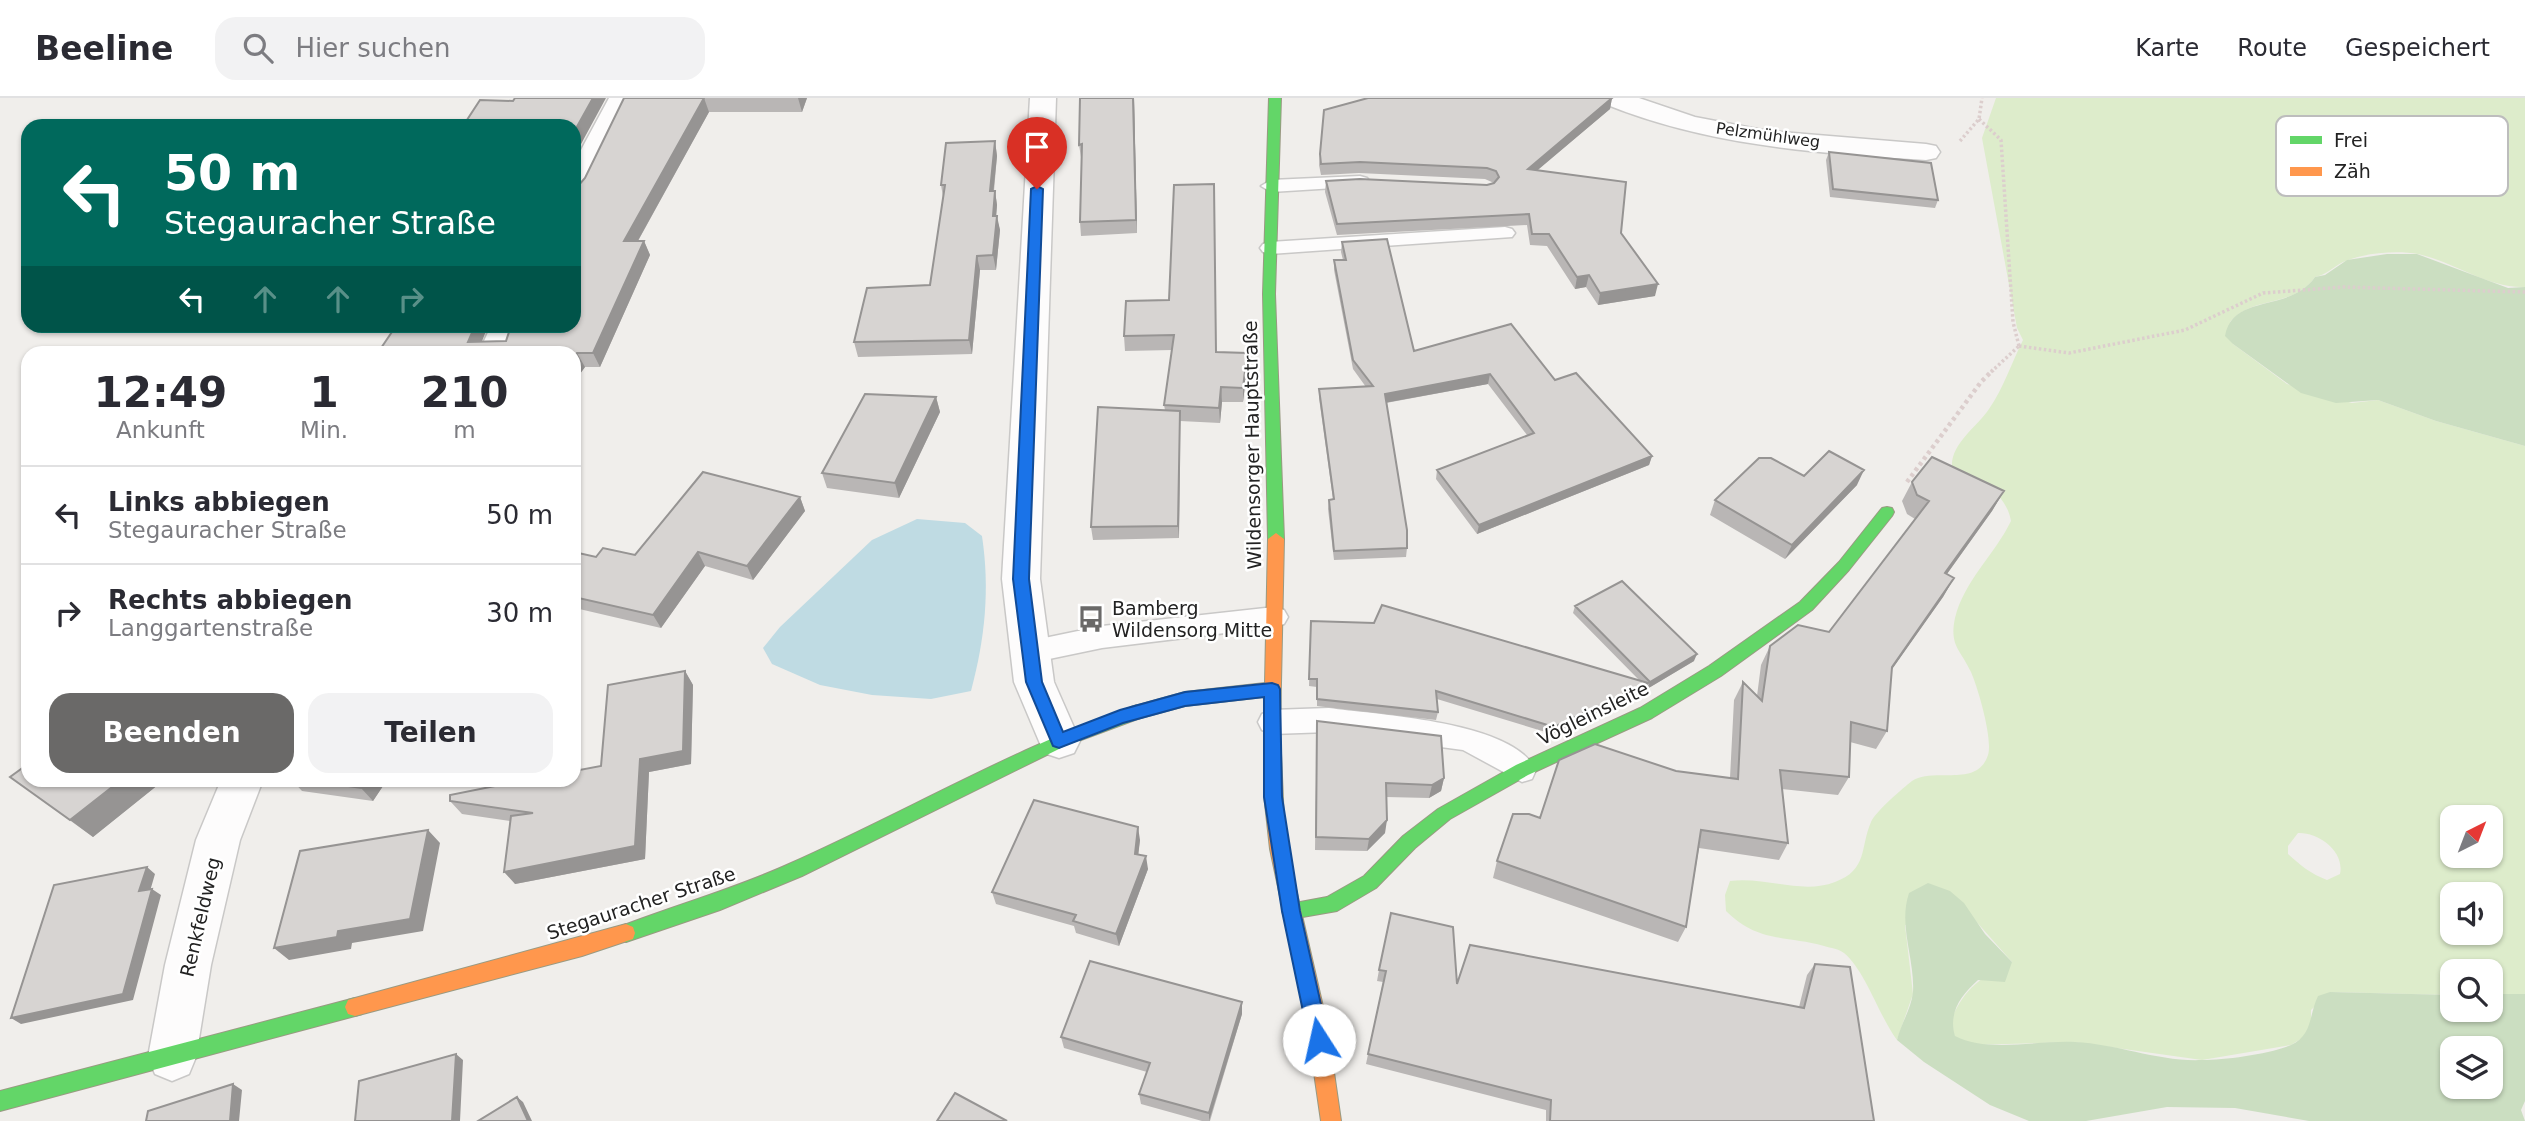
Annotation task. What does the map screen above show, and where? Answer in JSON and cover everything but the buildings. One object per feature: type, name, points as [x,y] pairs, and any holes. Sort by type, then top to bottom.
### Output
[{"type":"street","points":[[581,177],[622,98]]},
{"type":"street","points":[[1043,98],[1021,579],[1034,682],[1059,741]]},
{"type":"street","name":"Wildensorger Hauptstraße","points":[[1275,98],[1270,247],[1277,582],[1272,689],[1273,797],[1291,911],[1315,1013],[1331,1121]]},
{"type":"street","name":"Pelzmühlweg","points":[[1615,98],[1665,118],[1764,137],[1926,152]]},
{"type":"street","name":"Vögleinsleite","points":[[1291,911],[1330,905],[1370,881],[1409,842],[1444,814],[1522,770],[1646,713],[1715,671],[1806,606],[1844,566],[1887,512]]},
{"type":"street","name":"Stegauracher Straße","points":[[0,1101],[582,947],[720,902],[796,870],[1059,741],[1120,717],[1185,699],[1272,689]]},
{"type":"street","name":"Renkfeldweg","points":[[172,1057],[188,965],[218,840],[239,787]]},
{"type":"lane","points":[[1271,186],[1384,183]]},
{"type":"lane","points":[[1270,247],[1505,233]]},
{"type":"lane","points":[[1030,652],[1102,637],[1275,617]]},
{"type":"lane","points":[[1272,722],[1329,720],[1467,739],[1500,755],[1522,770]]},
{"type":"path","points":[[1926,152],[1951,146],[1962,140],[1979,120],[1982,98]]},
{"type":"path","points":[[1979,120],[2001,140],[2013,322],[2019,346]]},
{"type":"path","points":[[2019,346],[2069,353],[2172,333],[2185,330],[2263,293],[2343,287],[2525,292]]},
{"type":"path","points":[[1887,512],[1982,382],[2019,346]]},
{"type":"green space","points":[[1996,98],[2525,98],[2525,287],[2484,279],[2418,254],[2380,253],[2343,262],[2315,277],[2295,294],[2250,308],[2230,322],[2233,344],[2287,384],[2352,403],[2378,400],[2436,421],[2525,446],[2525,994],[2503,994],[2503,959],[2440,959],[2440,995],[2330,992],[2311,1010],[2311,1024],[2304,1037],[2291,1045],[2202,1060],[2074,1042],[1971,1045],[1955,1037],[1950,1022],[1961,1000],[1974,985],[2012,962],[1974,919],[1905,925],[1913,994],[1897,1040],[1859,970],[1844,953],[1761,933],[1749,928],[1726,911],[1725,895],[1730,881],[1809,887],[1846,877],[1858,864],[1874,817],[1902,789],[1921,777],[1974,771],[1988,755],[1987,726],[1981,701],[1971,672],[1955,642],[1954,627],[1965,592],[2011,521],[2008,510],[1997,494],[1952,468],[1955,451],[1994,401],[2023,340],[2017,328],[1982,138]],"holes":[[[2298,833],[2321,839],[2334,851],[2338,858],[2340,874],[2327,880],[2288,854],[2288,846]]]},
{"type":"green space","points":[[2387,254],[2417,254],[2508,288],[2525,287],[2525,446],[2436,421],[2378,400],[2336,403],[2301,393],[2225,336],[2230,322],[2239,313],[2291,296],[2315,277],[2325,275],[2347,260]]},
{"type":"green space","points":[[1928,883],[1950,891],[1964,903],[1985,934],[2012,962],[2005,982],[1978,980],[1961,998],[1955,1012],[1955,1036],[1982,1044],[2075,1042],[2186,1060],[2223,1059],[2271,1051],[2298,1041],[2307,1030],[2318,996],[2330,992],[2440,995],[2440,1022],[2503,1022],[2503,994],[2525,994],[2525,1101],[2521,1110],[2525,1121],[2309,1121],[2235,1108],[2167,1107],[2086,1121],[2029,1121],[1990,1105],[1924,1062],[1897,1040],[1913,992],[1906,905],[1909,893]]},
{"type":"water","points":[[917,519],[965,523],[982,536],[986,576],[985,614],[971,691],[931,699],[872,695],[820,685],[772,664],[763,648],[780,627],[872,540]]},
{"type":"traffic: fast","points":[[1275,98],[1269,294],[1276,539]]},
{"type":"traffic: fast","points":[[1291,911],[1330,905],[1370,882],[1409,842],[1444,814],[1522,770],[1646,713],[1715,671],[1806,606],[1844,566],[1887,512]]},
{"type":"traffic: fast","points":[[626,933],[720,902],[796,870],[1059,741],[1137,712]]},
{"type":"traffic: fast","points":[[0,1101],[355,1007]]},
{"type":"traffic: slow","points":[[1276,539],[1272,731],[1275,822],[1284,876],[1317,1024],[1331,1121]]},
{"type":"traffic: slow","points":[[1137,712],[1185,699],[1272,689]]},
{"type":"traffic: slow","points":[[355,1007],[626,933]]},
{"type":"place","name":"Bamberg Wildensorg Mitte","points":[[1091,619]]},
{"type":"route","points":[[1037,189],[1021,579],[1034,682],[1059,741],[1120,717],[1185,699],[1272,689],[1273,797],[1291,911],[1319,1040]]}]
